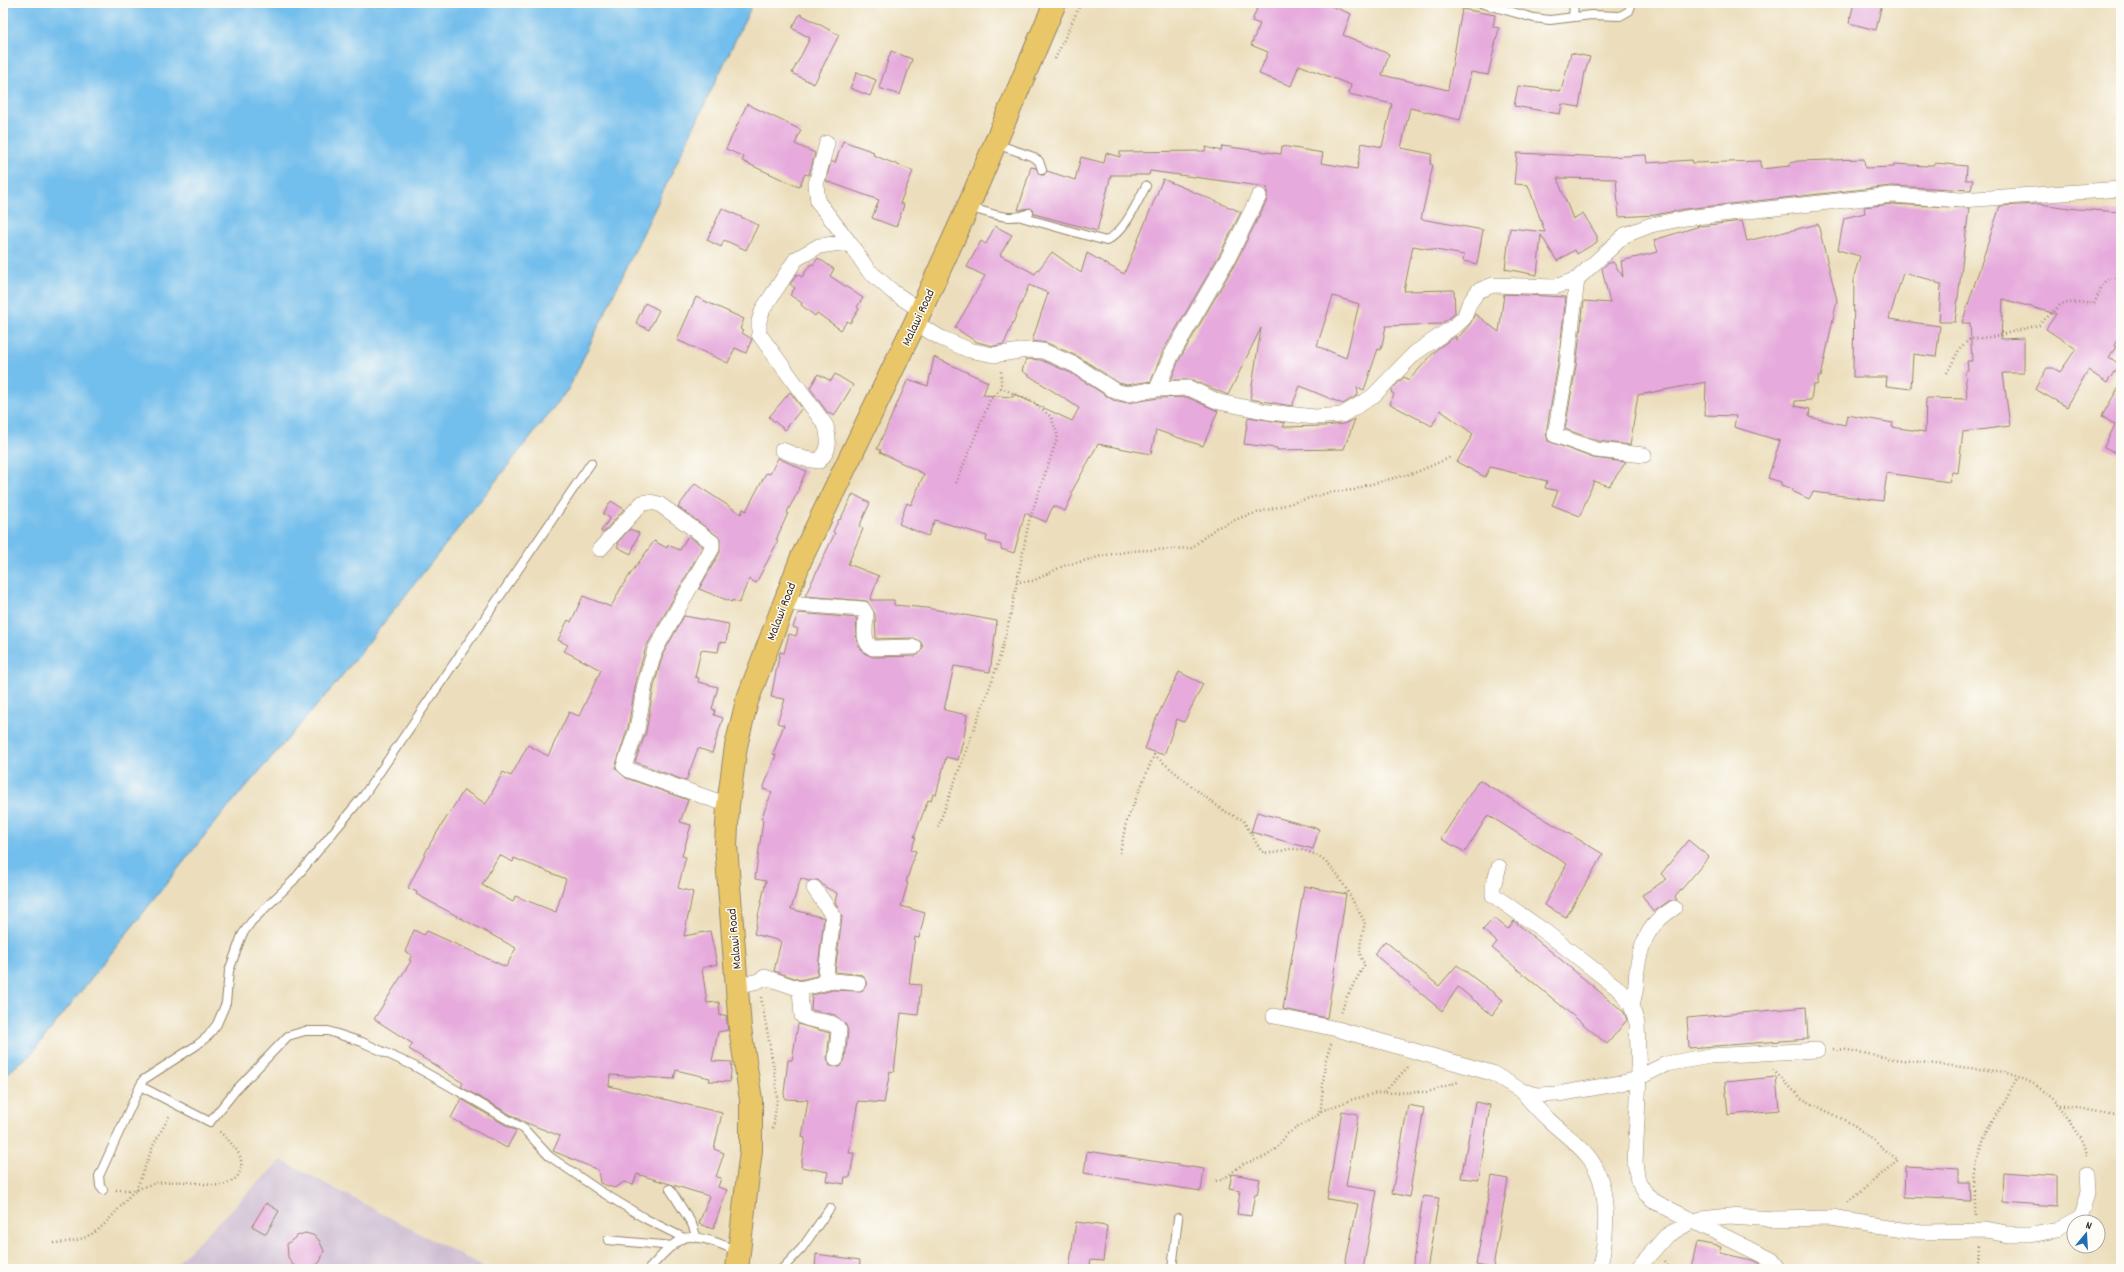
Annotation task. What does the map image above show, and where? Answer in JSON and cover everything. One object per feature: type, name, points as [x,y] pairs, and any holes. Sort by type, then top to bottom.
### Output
[{"type":"main road","name":"Malawi Road","points":[[738,1261],[751,1150],[751,1100],[740,1028],[726,846],[728,805],[736,746],[747,701],[801,558],[968,207],[1055,3]]},
{"type":"street","points":[[827,143],[816,184],[818,202],[849,242],[868,270],[941,338],[962,347],[994,356],[1027,350],[1043,351],[1075,365],[1115,391],[1127,394],[1157,389],[1189,388],[1219,402],[1268,412],[1315,417],[1342,415],[1372,397],[1415,353],[1464,318],[1468,304],[1478,291],[1493,285],[1555,287],[1577,279],[1625,235],[1651,225],[1686,218],[1892,195],[1961,200],[2121,189]]},
{"type":"street","points":[[1157,389],[1171,356],[1228,258],[1259,196]]},
{"type":"street","points":[[782,450],[819,461],[827,453],[829,440],[826,426],[759,334],[759,321],[763,309],[796,258],[819,246],[838,242],[849,242]]},
{"type":"street","points":[[1577,279],[1567,366],[1555,435],[1596,450],[1644,455]]},
{"type":"street","points":[[600,549],[642,503],[650,502],[659,504],[712,542],[712,548],[655,650],[645,684],[637,729],[624,766],[629,770],[728,805]]},
{"type":"street","points":[[784,600],[797,604],[862,610],[866,614],[865,642],[868,646],[873,648],[914,647]]},
{"type":"street","points":[[1499,867],[1493,886],[1493,895],[1547,933],[1620,990],[1631,1005],[1637,1023],[1639,1076],[1635,1163],[1638,1181],[1646,1194],[1657,1203],[1692,1221],[1717,1231],[1772,1260],[1780,1269]]},
{"type":"street","points":[[814,888],[833,916],[825,982]]},
{"type":"street","points":[[1631,1005],[1636,994],[1638,963],[1650,928],[1674,908]]},
{"type":"street","points":[[737,986],[769,978],[788,987],[800,989],[839,980],[858,983]]},
{"type":"street","points":[[800,989],[802,1016],[807,1020],[837,1026],[839,1030],[836,1059]]},
{"type":"street","points":[[1274,1016],[1336,1029],[1492,1073],[1522,1091],[1549,1120],[1588,1155],[1599,1174],[1604,1197],[1605,1248],[1599,1269]]},
{"type":"street","points":[[1522,1091],[1538,1095],[1558,1094],[1621,1083],[1634,1080],[1658,1067],[1678,1061],[1710,1056],[1750,1055],[1817,1050]]},
{"type":"street","points":[[1637,1269],[1666,1236],[1692,1221],[1729,1216],[1773,1219],[1831,1218],[1883,1224],[1922,1232],[1987,1231],[2008,1235],[2030,1235],[2058,1230],[2080,1218],[2088,1193],[2087,1174]]},
{"type":"lane","points":[[1480,3],[1534,18],[1550,20],[1573,17],[1620,16],[1629,11],[1632,3]]},
{"type":"lane","points":[[1573,17],[1574,3]]},
{"type":"lane","points":[[995,143],[1031,156],[1038,161],[1042,170]]},
{"type":"lane","points":[[968,207],[1010,218],[1021,217],[1106,241],[1116,236],[1125,224],[1146,186]]},
{"type":"lane","points":[[1021,217],[1029,213]]},
{"type":"lane","points":[[103,1190],[100,1186],[99,1176],[140,1086],[148,1076],[197,1045],[208,1036],[217,1024],[226,1003],[229,971],[242,935],[251,922],[293,881],[364,795],[591,463]]},
{"type":"lane","points":[[140,1086],[210,1122],[235,1091],[288,1036],[305,1031],[328,1031],[362,1042],[414,1066],[524,1130],[549,1156],[600,1191],[684,1238],[697,1238],[726,1245],[738,1261]]},
{"type":"lane","points":[[670,1189],[692,1224],[697,1238]]},
{"type":"lane","points":[[782,1269],[802,1248],[830,1208]]},
{"type":"lane","points":[[1172,1269],[1178,1218]]},
{"type":"lane","points":[[649,1269],[673,1246],[684,1238]]},
{"type":"lane","points":[[608,1240],[673,1246]]},
{"type":"path","points":[[1947,373],[1960,348],[1970,339],[1992,337],[2040,325],[2061,304],[2078,302],[2094,304],[2106,279],[2112,276],[2121,279]]},
{"type":"path","points":[[956,483],[990,400],[1001,388],[1001,371],[994,356]]},
{"type":"path","points":[[938,827],[957,780],[982,704],[997,667],[1010,618],[1029,521],[1058,436],[1051,417],[1035,403],[1001,388]]},
{"type":"path","points":[[1016,582],[1033,581],[1063,566],[1106,555],[1131,551],[1191,548],[1216,528],[1242,517],[1325,494],[1354,490],[1417,472],[1450,457]]},
{"type":"path","points":[[1120,853],[1126,822],[1154,755],[1200,793],[1224,810],[1243,820],[1261,851],[1279,853],[1292,848],[1311,853],[1327,862],[1341,878],[1342,885],[1365,922],[1360,951],[1360,960],[1365,964],[1346,998],[1325,1062],[1320,1112]]},
{"type":"path","points":[[1817,1050],[1841,1049],[1893,1059],[2004,1072],[2018,1077],[2050,1093],[2061,1104],[2087,1149],[2087,1174]]},
{"type":"path","points":[[1384,1092],[1408,1067],[1418,1052]]},
{"type":"path","points":[[1750,1055],[1776,1071],[1801,1098],[1854,1125],[1898,1160],[1831,1218]]},
{"type":"path","points":[[1978,1269],[1980,1254],[1973,1178],[1978,1154],[1989,1128],[2018,1077]]},
{"type":"path","points":[[1216,1180],[1222,1180],[1243,1164],[1267,1156],[1277,1148],[1287,1134],[1318,1115],[1320,1112],[1354,1099],[1384,1092],[1428,1092],[1462,1081]]},
{"type":"path","points":[[2061,1104],[2121,1116]]},
{"type":"path","points":[[53,1243],[76,1242],[92,1234],[110,1219],[136,1190],[154,1146],[176,1105]]},
{"type":"path","points":[[103,1190],[136,1190],[162,1183],[179,1181],[222,1185],[233,1181],[239,1173],[241,1155],[210,1122]]},
{"type":"shaded area","points":[[281,1160],[487,1269],[171,1269]]},
{"type":"water","points":[[3,3],[753,3],[569,388],[334,686],[216,821],[32,1053],[3,1077]]},
{"type":"building","points":[[1259,3],[1324,3],[1351,14],[1343,35],[1389,54],[1382,75],[1448,90],[1462,9],[1495,15],[1493,27],[1499,28],[1488,75],[1471,72],[1460,120],[1410,108],[1401,148],[1432,154],[1430,164],[1433,165],[1421,219],[1483,230],[1477,264],[1463,261],[1464,255],[1413,246],[1404,291],[1454,290],[1455,314],[1441,324],[1386,326],[1381,350],[1378,349],[1364,390],[1357,387],[1358,395],[1343,404],[1300,386],[1292,406],[1250,399],[1261,328],[1228,395],[1192,380],[1171,380],[1179,360],[1236,262],[1267,200],[1267,187],[1150,171],[1149,175],[1111,175],[1097,231],[1034,214],[1034,211],[1030,208],[1018,210],[1031,167],[1036,168],[1041,175],[1044,175],[1047,171],[1075,180],[1081,157],[1104,163],[1106,153],[1120,157],[1120,152],[1205,151],[1206,147],[1221,151],[1222,146],[1281,154],[1282,146],[1323,153],[1321,163],[1357,169],[1362,143],[1382,147],[1392,104],[1349,94],[1351,85],[1299,65],[1291,86],[1259,74],[1268,52],[1251,45],[1260,24],[1252,21]],"holes":[[[1333,296],[1359,304],[1346,358],[1317,346]]]},
{"type":"building","points":[[1854,3],[1882,3],[1876,30],[1849,23]]},
{"type":"building","points":[[800,14],[839,35],[814,84],[792,73],[810,38],[792,28]]},
{"type":"building","points":[[891,51],[912,59],[900,95],[879,88]]},
{"type":"building","points":[[1571,53],[1590,57],[1585,72],[1579,107],[1562,104],[1560,114],[1514,106],[1518,86],[1561,91]]},
{"type":"building","points":[[857,72],[876,80],[870,96],[850,88]]},
{"type":"building","points":[[747,104],[801,130],[795,144],[815,153],[809,175],[805,174],[799,187],[742,161],[744,157],[726,149]]},
{"type":"building","points":[[843,141],[874,152],[873,155],[913,171],[900,203],[904,205],[896,227],[872,218],[879,200],[826,181],[831,161],[835,163]]},
{"type":"building","points":[[1517,153],[1606,157],[1646,155],[1647,163],[1692,160],[1693,163],[1761,161],[1761,169],[1790,166],[1790,163],[1798,161],[1864,159],[1865,168],[1894,167],[1894,164],[1927,166],[1934,165],[1934,163],[1967,166],[1966,180],[1973,180],[1971,190],[1891,186],[1685,209],[1654,215],[1619,217],[1616,179],[1557,178],[1573,219],[1583,213],[1597,236],[1597,242],[1577,254],[1575,250],[1557,261],[1541,235],[1537,275],[1505,269],[1510,228],[1545,232],[1528,185],[1514,184]]},
{"type":"building","points":[[1163,179],[1241,212],[1220,254],[1163,351],[1151,381],[1127,385],[1119,383],[1079,357],[1047,343],[1032,341],[1048,293],[1029,285],[1004,344],[994,346],[977,342],[955,328],[985,276],[967,267],[981,241],[986,244],[995,226],[1012,235],[1000,255],[1035,274],[1052,252],[1081,273],[1087,253],[1124,274]]},
{"type":"building","points":[[1892,204],[1969,208],[1955,322],[1939,322],[1941,284],[1936,283],[1936,281],[1903,273],[1889,319],[1940,326],[1936,357],[1913,354],[1911,389],[1886,386],[1887,377],[1853,377],[1854,276],[1860,256],[1838,250],[1844,218],[1865,213],[1864,207]]},
{"type":"building","points":[[2040,204],[2077,209],[2121,212],[2121,331],[2114,346],[2116,347],[2109,357],[2119,364],[2107,383],[2088,370],[2067,407],[2035,389],[2047,368],[2053,368],[2060,372],[2076,349],[2046,329],[2056,314],[2003,299],[2001,339],[2024,338],[2024,373],[2003,373],[2010,426],[1963,432],[1958,473],[1952,472],[1949,482],[1887,473],[1883,501],[1813,492],[1809,499],[1792,491],[1793,489],[1781,485],[1781,482],[1768,478],[1780,441],[1734,427],[1736,416],[1705,415],[1706,382],[1638,395],[1630,445],[1598,441],[1565,429],[1576,366],[1584,301],[1610,303],[1602,269],[1607,264],[1613,262],[1623,277],[1621,261],[1658,252],[1654,240],[1700,226],[1742,221],[1747,241],[1818,224],[1837,300],[1821,377],[1819,376],[1817,385],[1813,385],[1811,400],[1795,401],[1795,406],[1810,409],[1809,417],[1845,425],[1847,415],[1893,423],[1892,427],[1925,432],[1926,398],[1967,399],[1965,371],[1968,370],[1967,361],[1972,361],[1970,323],[1962,323],[2000,206]]},
{"type":"building","points":[[722,208],[758,225],[746,250],[724,240],[721,247],[707,240]]},
{"type":"building","points":[[818,258],[834,269],[830,276],[863,298],[857,307],[859,309],[850,323],[847,321],[841,330],[817,313],[815,316],[801,305],[802,303],[790,295],[795,288],[790,284],[797,274],[802,277],[811,264],[813,265]]},
{"type":"building","points":[[1504,294],[1566,297],[1558,364],[1546,433],[1548,441],[1593,458],[1626,462],[1609,486],[1594,481],[1580,516],[1552,505],[1558,491],[1545,488],[1547,481],[1490,467],[1485,477],[1457,462],[1473,434],[1440,410],[1432,426],[1390,404],[1394,394],[1391,392],[1393,388],[1404,377],[1409,380],[1438,348],[1456,336],[1456,340],[1470,324],[1475,314],[1499,332]]},
{"type":"building","points":[[696,297],[744,319],[740,329],[743,331],[742,333],[752,339],[746,353],[735,348],[728,363],[677,340]]},
{"type":"building","points":[[645,303],[659,310],[649,330],[636,323]]},
{"type":"building","points":[[934,357],[988,382],[983,395],[1013,397],[1014,394],[1072,421],[1079,408],[1022,371],[1026,359],[1041,360],[1071,373],[1113,400],[1128,403],[1158,398],[1187,397],[1218,411],[1203,446],[1156,430],[1151,454],[1098,444],[1071,493],[1073,494],[1065,511],[1053,506],[1046,522],[1025,513],[1014,553],[1001,549],[1001,545],[986,541],[987,536],[935,520],[928,536],[899,524],[907,503],[911,505],[924,474],[880,452],[881,450],[877,449],[908,379],[928,386]]},
{"type":"building","points":[[818,374],[831,381],[835,374],[853,385],[834,416],[827,412],[810,388]]},
{"type":"building","points":[[2121,383],[2121,455],[2104,447],[2115,425],[2102,416]]},
{"type":"building","points":[[790,392],[802,408],[785,430],[769,417]]},
{"type":"building","points":[[1248,417],[1285,423],[1283,427],[1343,424],[1355,419],[1344,449],[1277,450],[1277,448],[1244,444]]},
{"type":"building","points":[[778,458],[806,471],[798,489],[799,490],[787,512],[788,513],[776,540],[778,541],[756,583],[749,579],[739,603],[732,600],[732,602],[699,589],[720,552],[720,538],[678,507],[695,484],[741,514],[743,509],[746,511],[766,473],[770,474]]},
{"type":"building","points":[[853,494],[870,503],[859,527],[863,529],[848,564],[879,576],[870,600],[894,600],[894,605],[927,608],[997,621],[990,672],[954,666],[944,710],[967,715],[964,737],[958,760],[946,757],[936,795],[933,794],[931,801],[928,800],[914,837],[916,837],[911,850],[916,851],[906,882],[908,883],[901,906],[925,913],[919,938],[915,937],[909,984],[921,985],[918,1015],[901,1013],[894,1072],[890,1071],[884,1103],[858,1101],[849,1153],[854,1153],[850,1177],[845,1177],[844,1184],[826,1181],[828,1172],[801,1167],[805,1138],[802,1137],[808,1100],[785,1099],[784,1093],[788,1060],[792,1060],[798,1024],[830,1033],[827,1058],[830,1066],[839,1067],[845,1060],[848,1031],[846,1025],[835,1015],[811,1010],[812,995],[833,990],[862,991],[867,984],[863,975],[835,972],[842,917],[835,902],[837,893],[825,887],[818,880],[808,881],[801,878],[791,909],[824,918],[817,976],[800,980],[774,971],[781,941],[754,934],[766,881],[755,879],[763,820],[761,819],[772,792],[763,789],[776,755],[773,754],[784,725],[777,723],[785,699],[771,697],[780,652],[784,653],[789,634],[796,636],[798,629],[793,627],[798,613],[857,618],[856,634],[858,645],[864,653],[873,657],[915,656],[919,654],[923,647],[921,642],[914,638],[876,639],[875,614],[867,601],[805,596],[835,533],[833,532],[839,519],[840,520]]},
{"type":"building","points":[[611,501],[624,509],[603,533],[601,531],[610,518],[603,514]]},
{"type":"building","points":[[630,529],[639,533],[631,554],[617,547],[619,544],[617,543]]},
{"type":"building","points":[[688,536],[703,546],[646,647],[636,682],[628,727],[615,768],[626,778],[688,800],[680,822],[691,825],[682,856],[686,857],[678,888],[693,892],[684,936],[710,931],[717,964],[702,968],[707,1003],[719,1002],[720,1016],[726,1015],[728,1030],[718,1032],[712,1061],[732,1062],[730,1082],[709,1081],[710,1078],[676,1070],[674,1079],[610,1075],[609,1086],[722,1113],[714,1149],[724,1153],[716,1177],[721,1178],[718,1187],[727,1190],[713,1229],[699,1224],[709,1196],[637,1174],[633,1185],[624,1182],[614,1188],[600,1183],[598,1170],[553,1151],[560,1136],[522,1121],[461,1087],[463,1083],[409,1049],[413,1044],[374,1019],[411,961],[409,960],[412,955],[405,952],[414,930],[424,935],[427,931],[506,967],[516,948],[416,894],[417,892],[408,888],[431,842],[464,790],[486,804],[503,772],[511,776],[528,745],[548,756],[569,712],[579,716],[601,670],[564,651],[568,645],[558,640],[568,620],[571,622],[583,596],[611,607],[622,586],[654,541],[667,548],[668,545],[680,550]],"holes":[[[499,855],[513,862],[514,858],[566,879],[556,912],[515,896],[513,902],[482,885]]]},
{"type":"building","points":[[684,616],[729,624],[726,643],[720,642],[718,652],[701,650],[695,677],[699,678],[698,682],[718,687],[712,709],[715,710],[714,715],[723,718],[712,753],[698,748],[686,781],[635,762],[646,732],[654,686],[663,654]]},
{"type":"building","points":[[1179,672],[1203,684],[1184,722],[1177,719],[1164,755],[1145,749],[1155,721]]},
{"type":"building","points":[[1479,780],[1603,854],[1566,917],[1544,905],[1567,864],[1488,815],[1465,852],[1441,839]]},
{"type":"building","points":[[1257,812],[1319,829],[1313,849],[1251,832]]},
{"type":"building","points":[[1688,840],[1709,857],[1675,897],[1677,900],[1669,901],[1653,912],[1642,895],[1667,879],[1661,874]]},
{"type":"building","points":[[1304,886],[1346,894],[1327,1018],[1283,1009]]},
{"type":"building","points":[[1494,918],[1508,929],[1514,921],[1624,1012],[1627,1020],[1607,1044],[1492,948],[1497,942],[1483,930]]},
{"type":"building","points":[[1385,941],[1439,986],[1457,965],[1503,1000],[1492,1015],[1458,987],[1442,1011],[1374,954]]},
{"type":"building","points":[[1806,1007],[1808,1039],[1689,1048],[1687,1018]]},
{"type":"building","points":[[1776,1077],[1779,1110],[1728,1115],[1725,1082]]},
{"type":"building","points":[[461,1099],[516,1131],[507,1148],[451,1118]]},
{"type":"building","points":[[1475,1102],[1490,1105],[1479,1180],[1461,1178]]},
{"type":"building","points":[[1408,1105],[1424,1108],[1409,1197],[1392,1193]]},
{"type":"building","points":[[1342,1111],[1358,1114],[1346,1186],[1377,1191],[1363,1269],[1344,1269],[1358,1204],[1327,1199]]},
{"type":"building","points":[[1087,1151],[1204,1169],[1201,1191],[1084,1173]]},
{"type":"building","points":[[1906,1166],[1958,1169],[1958,1183],[1969,1183],[1970,1200],[1905,1197]]},
{"type":"building","points":[[2004,1172],[2056,1176],[2056,1206],[2003,1202]]},
{"type":"building","points":[[1232,1174],[1260,1179],[1257,1195],[1255,1194],[1251,1216],[1237,1214],[1240,1191],[1229,1189]]},
{"type":"building","points":[[1492,1176],[1508,1179],[1493,1268],[1476,1265]]},
{"type":"building","points":[[1423,1196],[1439,1198],[1427,1269],[1412,1269]]},
{"type":"building","points":[[266,1203],[279,1211],[266,1234],[252,1226]]},
{"type":"building","points":[[1076,1222],[1107,1226],[1103,1261],[1091,1260],[1089,1269],[1069,1269]]},
{"type":"building","points":[[305,1233],[313,1235],[319,1240],[324,1251],[320,1262],[311,1269],[299,1268],[292,1264],[288,1257],[287,1244],[297,1236]]},
{"type":"building","points":[[1697,1242],[1722,1247],[1720,1253],[1752,1260],[1762,1265],[1761,1269],[1691,1269]]},
{"type":"building","points":[[816,1254],[860,1260],[859,1269],[815,1269]]}]
